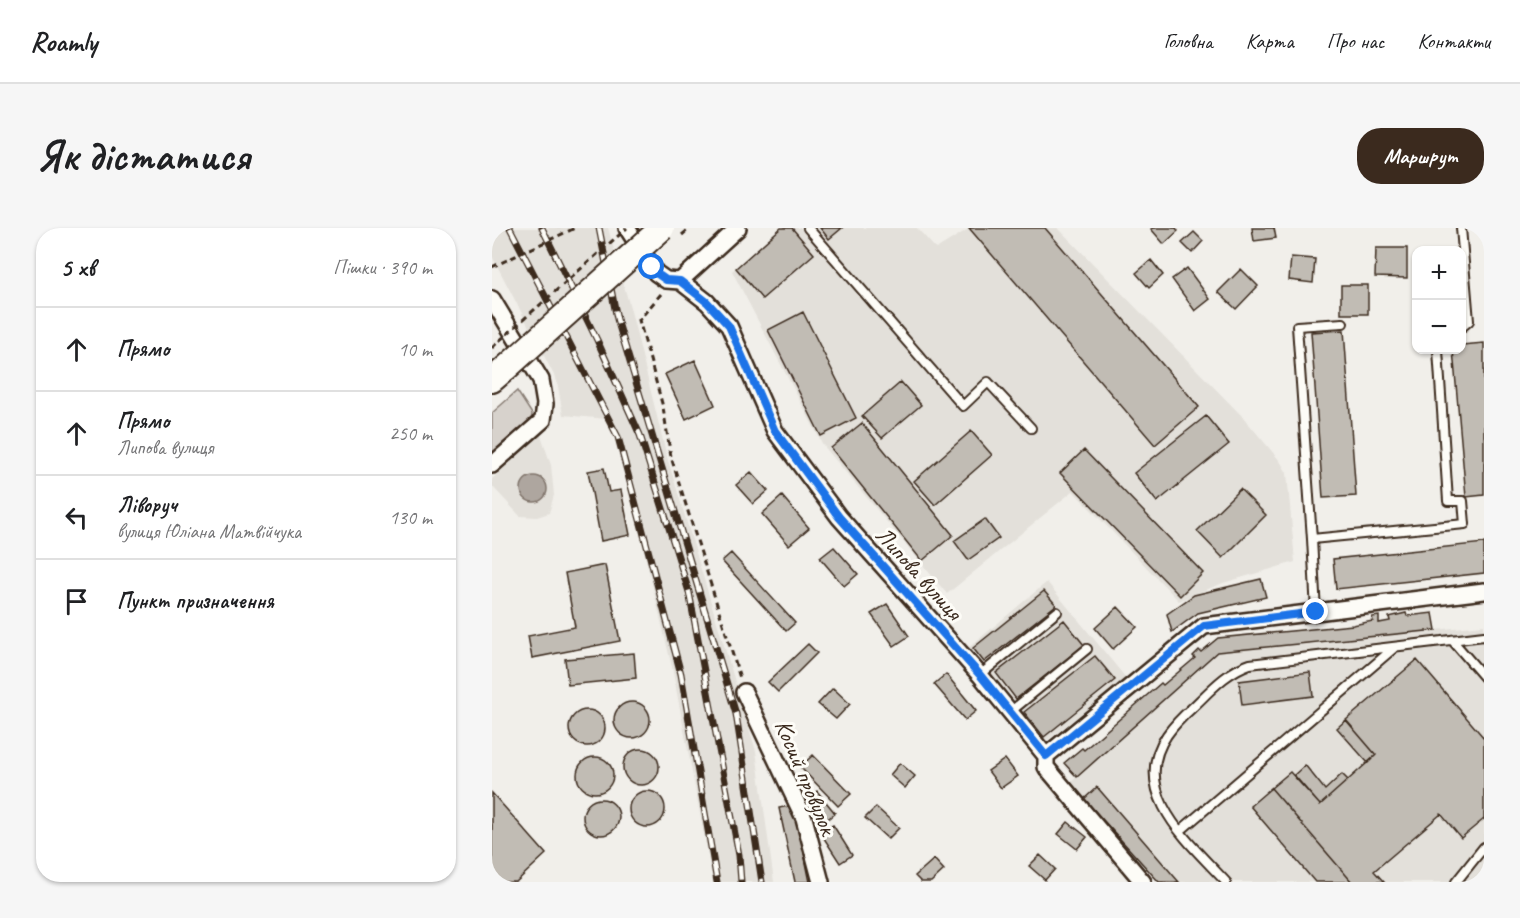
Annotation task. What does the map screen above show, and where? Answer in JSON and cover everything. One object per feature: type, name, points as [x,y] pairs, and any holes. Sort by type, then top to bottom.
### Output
[{"type":"main road","points":[[499,374],[672,232]]},
{"type":"street","name":"Липова вулиця","points":[[627,228],[656,273],[666,280],[680,281],[707,302],[729,326],[775,431],[839,517],[980,675],[1046,756],[1046,767],[1143,882]]},
{"type":"street","points":[[680,281],[738,228]]},
{"type":"street","points":[[492,299],[540,380],[545,404],[543,420],[492,465]]},
{"type":"street","points":[[1046,756],[1204,626],[1484,591]]},
{"type":"street","name":"Косий провулок","points":[[744,692],[804,818],[821,882]]},
{"type":"lane","points":[[808,228],[963,406],[988,382],[1031,428]]},
{"type":"lane","points":[[1461,228],[1469,321],[1466,323]]},
{"type":"lane","points":[[1316,612],[1297,326],[1343,323]]},
{"type":"lane","points":[[1312,539],[1465,524],[1462,501],[1448,501],[1438,354]]},
{"type":"lane","points":[[980,675],[1057,612]]},
{"type":"lane","points":[[1226,882],[1180,831],[1163,807],[1155,788],[1154,766],[1167,734],[1224,678],[1238,668],[1250,664],[1484,636]]},
{"type":"lane","points":[[1452,640],[1484,677]]},
{"type":"lane","points":[[1180,831],[1395,647]]},
{"type":"lane","points":[[1010,712],[1087,649]]},
{"type":"lane","points":[[1456,882],[1484,847]]},
{"type":"path","points":[[492,267],[575,228]]},
{"type":"path","points":[[492,348],[627,228]]},
{"type":"path","points":[[672,232],[690,228]]},
{"type":"path","points":[[680,281],[657,297],[639,320],[663,406],[671,457],[744,692]]},
{"type":"shaded area","points":[[492,228],[608,228],[667,457],[756,751],[774,882],[713,882],[672,667],[617,438],[607,419],[563,415],[557,381],[492,256]]},
{"type":"shaded area","points":[[781,228],[917,228],[936,249],[970,228],[1058,228],[1243,417],[1280,461],[1287,473],[1295,562],[1223,583],[1179,601],[1073,491],[947,594],[823,445],[732,271]]},
{"type":"shaded area","points":[[517,391],[532,414],[531,422],[492,456],[492,413]]},
{"type":"shaded area","points":[[541,435],[551,465],[554,495],[549,513],[537,517],[520,516],[492,486],[492,479]]},
{"type":"shaded area","points":[[534,476],[543,480],[547,489],[543,498],[534,502],[525,498],[521,489],[525,480]]},
{"type":"shaded area","points":[[1047,582],[1126,678],[1044,743],[967,649]]},
{"type":"shaded area","points":[[1484,625],[1484,882],[1159,882],[1070,783],[1217,652]]},
{"type":"building","points":[[781,228],[792,228],[814,254],[762,299],[736,268]]},
{"type":"building","points":[[820,228],[842,228],[829,239]]},
{"type":"building","points":[[969,228],[1045,228],[1199,407],[1155,445]]},
{"type":"building","points":[[1176,228],[1178,231],[1164,244],[1151,229]]},
{"type":"building","points":[[1252,228],[1274,228],[1276,238],[1254,241]]},
{"type":"building","points":[[1194,232],[1203,241],[1192,253],[1182,243]]},
{"type":"building","points":[[1376,248],[1407,248],[1407,278],[1375,277]]},
{"type":"building","points":[[1291,257],[1315,259],[1313,283],[1289,280]]},
{"type":"building","points":[[1151,260],[1163,275],[1149,288],[1136,273]]},
{"type":"building","points":[[1187,268],[1210,299],[1195,311],[1172,279]]},
{"type":"building","points":[[1241,269],[1258,286],[1236,309],[1218,292]]},
{"type":"building","points":[[1341,285],[1368,285],[1368,314],[1341,314]]},
{"type":"building","points":[[803,312],[856,418],[821,436],[768,330]]},
{"type":"building","points":[[1344,330],[1356,496],[1323,498],[1311,332]]},
{"type":"building","points":[[1484,343],[1484,495],[1466,497],[1453,354],[1466,354],[1466,345]]},
{"type":"building","points":[[695,360],[715,405],[686,419],[665,374]]},
{"type":"building","points":[[901,382],[921,405],[882,438],[862,416]]},
{"type":"building","points":[[1206,416],[1229,444],[1157,502],[1134,473]]},
{"type":"building","points":[[862,423],[953,535],[922,561],[831,448]]},
{"type":"building","points":[[971,431],[992,455],[935,505],[914,481]]},
{"type":"building","points":[[1084,450],[1203,573],[1180,596],[1060,473]]},
{"type":"building","points":[[604,468],[609,492],[621,490],[630,535],[601,541],[588,471]]},
{"type":"building","points":[[751,472],[768,491],[753,504],[736,485]]},
{"type":"building","points":[[1240,489],[1266,515],[1223,558],[1197,531]]},
{"type":"building","points":[[782,496],[809,528],[789,545],[762,514]]},
{"type":"building","points":[[985,519],[999,538],[968,560],[954,541]]},
{"type":"building","points":[[1484,543],[1484,573],[1336,589],[1333,559]]},
{"type":"building","points":[[834,547],[858,574],[844,586],[820,558]]},
{"type":"building","points":[[731,553],[795,623],[786,631],[722,561]]},
{"type":"building","points":[[605,565],[620,641],[532,658],[528,636],[575,627],[565,573]]},
{"type":"building","points":[[1261,579],[1266,597],[1198,613],[1172,632],[1167,614],[1194,595]]},
{"type":"building","points":[[1044,591],[1056,605],[984,662],[973,648]]},
{"type":"building","points":[[887,604],[909,636],[894,646],[871,614]]},
{"type":"building","points":[[1118,607],[1137,627],[1113,649],[1095,628]]},
{"type":"building","points":[[1406,613],[1407,616],[1433,613],[1436,630],[1217,652],[1077,777],[1064,763],[1082,748],[1084,750],[1161,683],[1163,685],[1195,658],[1193,656],[1199,650],[1201,652],[1218,638],[1353,625],[1373,621],[1372,617],[1379,616],[1379,623],[1390,621],[1389,617]]},
{"type":"building","points":[[1064,620],[1084,645],[1016,699],[996,673]]},
{"type":"building","points":[[808,644],[817,653],[778,692],[768,682]]},
{"type":"building","points":[[634,653],[636,678],[568,685],[565,659]]},
{"type":"building","points":[[1095,656],[1115,680],[1044,737],[1024,712]]},
{"type":"building","points":[[1417,660],[1484,738],[1484,819],[1461,838],[1441,814],[1374,871],[1384,882],[1352,882],[1271,788],[1290,772],[1320,805],[1376,755],[1346,720]]},
{"type":"building","points":[[1310,672],[1313,696],[1242,705],[1239,681]]},
{"type":"building","points":[[946,674],[976,711],[965,720],[934,684]]},
{"type":"building","points":[[833,688],[850,704],[836,719],[818,704]]},
{"type":"building","points":[[632,702],[645,707],[650,720],[645,733],[632,738],[619,733],[614,720],[619,707]]},
{"type":"building","points":[[587,710],[600,715],[605,728],[600,741],[587,746],[574,741],[569,728],[574,715]]},
{"type":"building","points":[[1346,720],[1376,755],[1368,763],[1337,728]]},
{"type":"building","points":[[641,749],[654,754],[659,767],[654,780],[641,785],[628,780],[623,767],[628,754]]},
{"type":"building","points":[[813,755],[851,794],[838,806],[800,767]]},
{"type":"building","points":[[595,757],[608,762],[613,775],[608,788],[595,793],[582,788],[577,775],[582,762]]},
{"type":"building","points":[[1005,759],[1018,776],[1001,788],[988,771]]},
{"type":"building","points":[[900,763],[915,776],[905,788],[890,775]]},
{"type":"building","points":[[1305,765],[1325,790],[1342,774],[1348,780],[1320,805],[1294,775]]},
{"type":"building","points":[[1097,787],[1179,882],[1159,882],[1084,799]]},
{"type":"building","points":[[1271,788],[1352,882],[1315,882],[1250,806]]},
{"type":"building","points":[[647,791],[660,796],[665,809],[660,822],[647,827],[634,822],[629,809],[634,796]]},
{"type":"building","points":[[817,791],[835,813],[823,823],[805,801]]},
{"type":"building","points":[[492,793],[546,854],[516,882],[492,882]]},
{"type":"building","points":[[601,799],[614,804],[619,817],[614,830],[601,835],[588,830],[583,817],[588,804]]},
{"type":"building","points":[[794,805],[810,882],[795,882],[779,808]]},
{"type":"building","points":[[876,807],[899,828],[888,839],[865,818]]},
{"type":"building","points":[[1068,822],[1087,837],[1077,849],[1058,834]]},
{"type":"building","points":[[833,825],[852,855],[840,863],[820,832]]},
{"type":"building","points":[[1040,855],[1055,869],[1045,880],[1029,866]]},
{"type":"building","points":[[934,859],[944,870],[931,882],[921,882],[915,876]]},
{"type":"railway","points":[[510,228],[618,437],[681,674],[717,882]]},
{"type":"railway","points":[[542,228],[640,435],[689,592],[739,855],[741,882]]},
{"type":"railway","points":[[599,228],[617,319],[736,714],[762,882]]},
{"type":"route","points":[[652,267],[666,280],[680,281],[707,302],[729,326],[775,431],[839,517],[980,675],[1046,756],[1204,626],[1316,612]]}]
